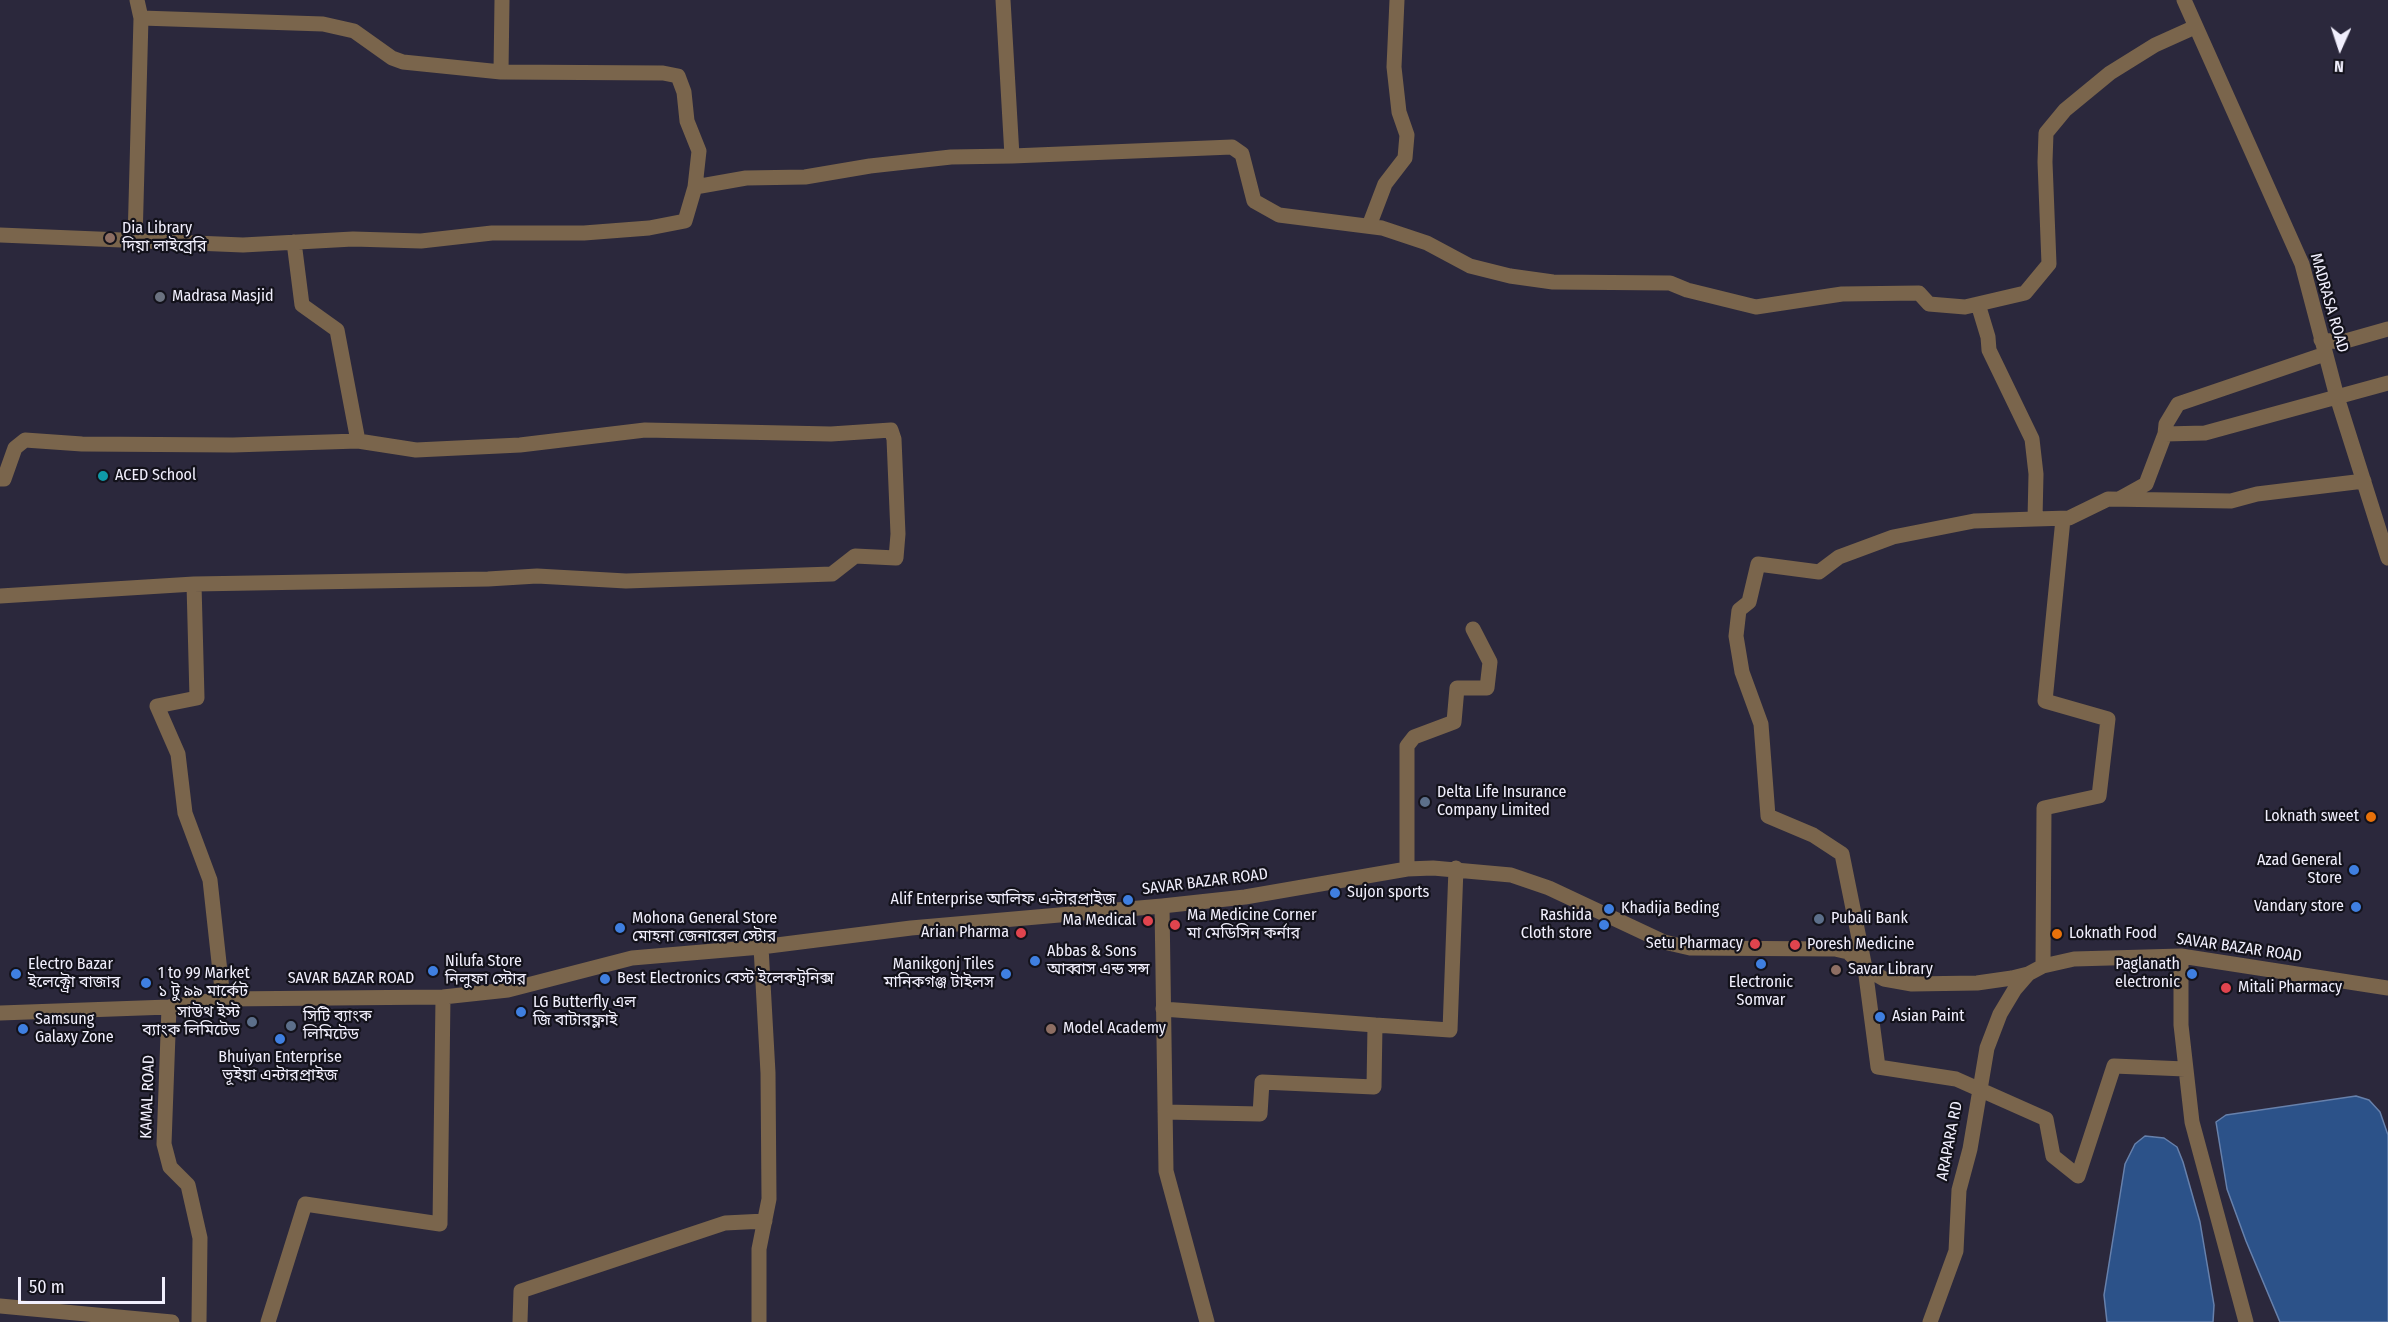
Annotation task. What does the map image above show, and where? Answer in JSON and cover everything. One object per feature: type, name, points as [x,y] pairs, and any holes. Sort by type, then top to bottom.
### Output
[{"type":"street","points":[[135,241],[141,18],[137,0]]},
{"type":"street","points":[[501,72],[502,0]]},
{"type":"street","points":[[1003,0],[1012,156]]},
{"type":"street","points":[[1369,226],[1385,184],[1405,158],[1407,135],[1399,112],[1394,68],[1397,0]]},
{"type":"street","name":"MADRASA ROAD","points":[[2184,0],[2301,264],[2337,397],[2388,558]]},
{"type":"street","points":[[0,235],[243,245],[353,239],[421,241],[492,233],[584,233],[649,228],[685,221],[695,187],[699,151],[687,121],[684,92],[678,76],[663,73],[501,72],[403,62],[354,30],[323,24],[141,18]]},
{"type":"street","points":[[695,187],[746,178],[805,177],[870,166],[951,158],[1232,147],[1242,154],[1254,201],[1279,215],[1369,226],[1427,243],[1470,266],[1510,276],[1553,282],[1670,283],[1687,290],[1756,307],[1842,294],[1919,292],[1929,304],[1965,307],[2025,292],[2049,264],[2046,133],[2065,110],[2110,73],[2155,45],[2195,27]]},
{"type":"street","points":[[294,242],[302,305],[337,330],[358,441]]},
{"type":"street","points":[[1978,304],[1988,337],[1989,350],[2032,439],[2036,474],[2035,519]]},
{"type":"street","points":[[2118,499],[2146,484],[2165,434],[2166,424],[2178,404],[2323,347],[2388,329]]},
{"type":"street","points":[[2165,434],[2205,433],[2388,383]]},
{"type":"street","points":[[0,479],[4,478],[15,448],[25,440],[82,444],[233,445],[358,441],[416,450],[520,446],[645,430],[831,434],[891,430],[894,439],[898,522],[896,558],[855,556],[832,574],[626,581],[537,576],[488,579],[194,584],[0,596]]},
{"type":"street","points":[[2185,1069],[2114,1066],[2078,1176],[2053,1156],[2046,1119],[1956,1079],[1878,1067],[1865,968],[1842,854],[1813,835],[1768,816],[1761,724],[1742,672],[1736,636],[1738,610],[1749,602],[1758,564],[1819,572],[1839,556],[1893,537],[1974,521],[2063,519],[2081,514],[2097,502],[2118,499],[2231,501],[2257,494],[2364,481]]},
{"type":"street","points":[[2043,966],[2044,808],[2099,796],[2108,719],[2044,701],[2063,519]]},
{"type":"street","points":[[194,584],[197,698],[157,706],[178,754],[184,813],[210,880],[223,999]]},
{"type":"street","points":[[1407,869],[1407,746],[1414,737],[1454,722],[1457,688],[1487,688],[1490,662],[1473,629]]},
{"type":"street","points":[[1163,1009],[1450,1030],[1456,868]]},
{"type":"street","name":"SAVAR BAZAR ROAD","points":[[0,1013],[169,1007],[223,999],[443,997],[508,990],[632,958],[761,947],[911,928],[1245,897],[1407,869],[1456,868],[1511,875],[1550,888],[1664,942],[1690,948],[1835,949],[1848,952],[1865,968],[1884,979],[1912,984],[1977,983],[2028,974],[2043,966],[2098,957],[2181,956],[2388,988]]},
{"type":"street","points":[[1162,906],[1166,1171],[1208,1322]]},
{"type":"street","points":[[759,1322],[759,1249],[769,1199],[768,1073],[761,947]]},
{"type":"street","points":[[2181,956],[2181,1025],[2185,1069],[2199,1150],[2246,1322]]},
{"type":"street","name":"ARAPARA RD","points":[[1930,1322],[1956,1251],[1959,1190],[1970,1149],[1978,1089],[1987,1048],[2000,1014],[2028,974]]},
{"type":"street","points":[[268,1322],[305,1204],[440,1224],[443,997]]},
{"type":"street","name":"KAMAL ROAD","points":[[169,1007],[164,1144],[170,1167],[188,1185],[200,1238],[199,1322]]},
{"type":"street","points":[[1165,1112],[1260,1114],[1262,1082],[1374,1087],[1376,1025]]},
{"type":"street","points":[[520,1322],[520,1291],[725,1223],[765,1221]]},
{"type":"street","points":[[0,1306],[172,1322]]},
{"type":"water","points":[[2356,1096],[2369,1100],[2380,1112],[2388,1135],[2388,1322],[2280,1322],[2227,1189],[2216,1122],[2226,1115]]},
{"type":"water","points":[[2145,1136],[2164,1138],[2177,1147],[2183,1162],[2200,1222],[2214,1305],[2213,1322],[2107,1322],[2104,1295],[2125,1164],[2135,1144]]},
{"type":"place","name":"Dia Library দিয়া লাইব্রেরি","points":[[110,238]]},
{"type":"place","name":"Madrasa Masjid","points":[[160,297]]},
{"type":"place","name":"ACED School","points":[[103,476]]},
{"type":"place","name":"Delta Life Insurance Company Limited","points":[[1425,802]]},
{"type":"place","name":"Loknath sweet","points":[[2371,817]]},
{"type":"place","name":"Azad General Store","points":[[2354,870]]},
{"type":"place","name":"Sujon sports","points":[[1335,893]]},
{"type":"place","name":"Alif Enterprise আলিফ এন্টারপ্রাইজ","points":[[1128,900]]},
{"type":"place","name":"Vandary store","points":[[2356,907]]},
{"type":"place","name":"Khadija Beding","points":[[1609,909]]},
{"type":"place","name":"Pubali Bank","points":[[1819,919]]},
{"type":"place","name":"Ma Medical","points":[[1148,921]]},
{"type":"place","name":"Ma Medicine Corner মা মেডিসিন কর্নার","points":[[1175,925]]},
{"type":"place","name":"Rashida Cloth store","points":[[1604,925]]},
{"type":"place","name":"Mohona General Store মোহনা জেনারেল স্টোর","points":[[620,928]]},
{"type":"place","name":"Arian Pharma","points":[[1021,933]]},
{"type":"place","name":"Loknath Food","points":[[2057,934]]},
{"type":"place","name":"Setu Pharmacy","points":[[1755,944]]},
{"type":"place","name":"Poresh Medicine","points":[[1795,945]]},
{"type":"place","name":"Abbas & Sons আব্বাস এন্ড সন্স","points":[[1035,961]]},
{"type":"place","name":"Electronic Somvar","points":[[1761,964]]},
{"type":"place","name":"Savar Library","points":[[1836,970]]},
{"type":"place","name":"Nilufa Store নিলুফা স্টোর","points":[[433,971]]},
{"type":"place","name":"Electro Bazar ইলেক্ট্রো বাজার","points":[[16,974]]},
{"type":"place","name":"Manikgonj Tiles মানিকগঞ্জ টাইলস","points":[[1006,974]]},
{"type":"place","name":"Paglanath electronic","points":[[2192,974]]},
{"type":"place","name":"Best Electronics বেস্ট ইলেকট্রনিক্স","points":[[605,979]]},
{"type":"place","name":"1 to 99 Market ১ টু ৯৯ মার্কেট","points":[[146,983]]},
{"type":"place","name":"Mitali Pharmacy","points":[[2226,988]]},
{"type":"place","name":"LG Butterfly এল জি বাটারফ্লাই","points":[[521,1012]]},
{"type":"place","name":"Asian Paint","points":[[1880,1017]]},
{"type":"place","name":"সাউথ ইস্ট ব্যাংক লিমিটেড","points":[[252,1022]]},
{"type":"place","name":"সিটি ব্যাংক লিমিটেড","points":[[291,1026]]},
{"type":"place","name":"Samsung Galaxy Zone","points":[[23,1029]]},
{"type":"place","name":"Model Academy","points":[[1051,1029]]},
{"type":"place","name":"Bhuiyan Enterprise ভূইয়া এন্টারপ্রাইজ","points":[[280,1039]]}]
